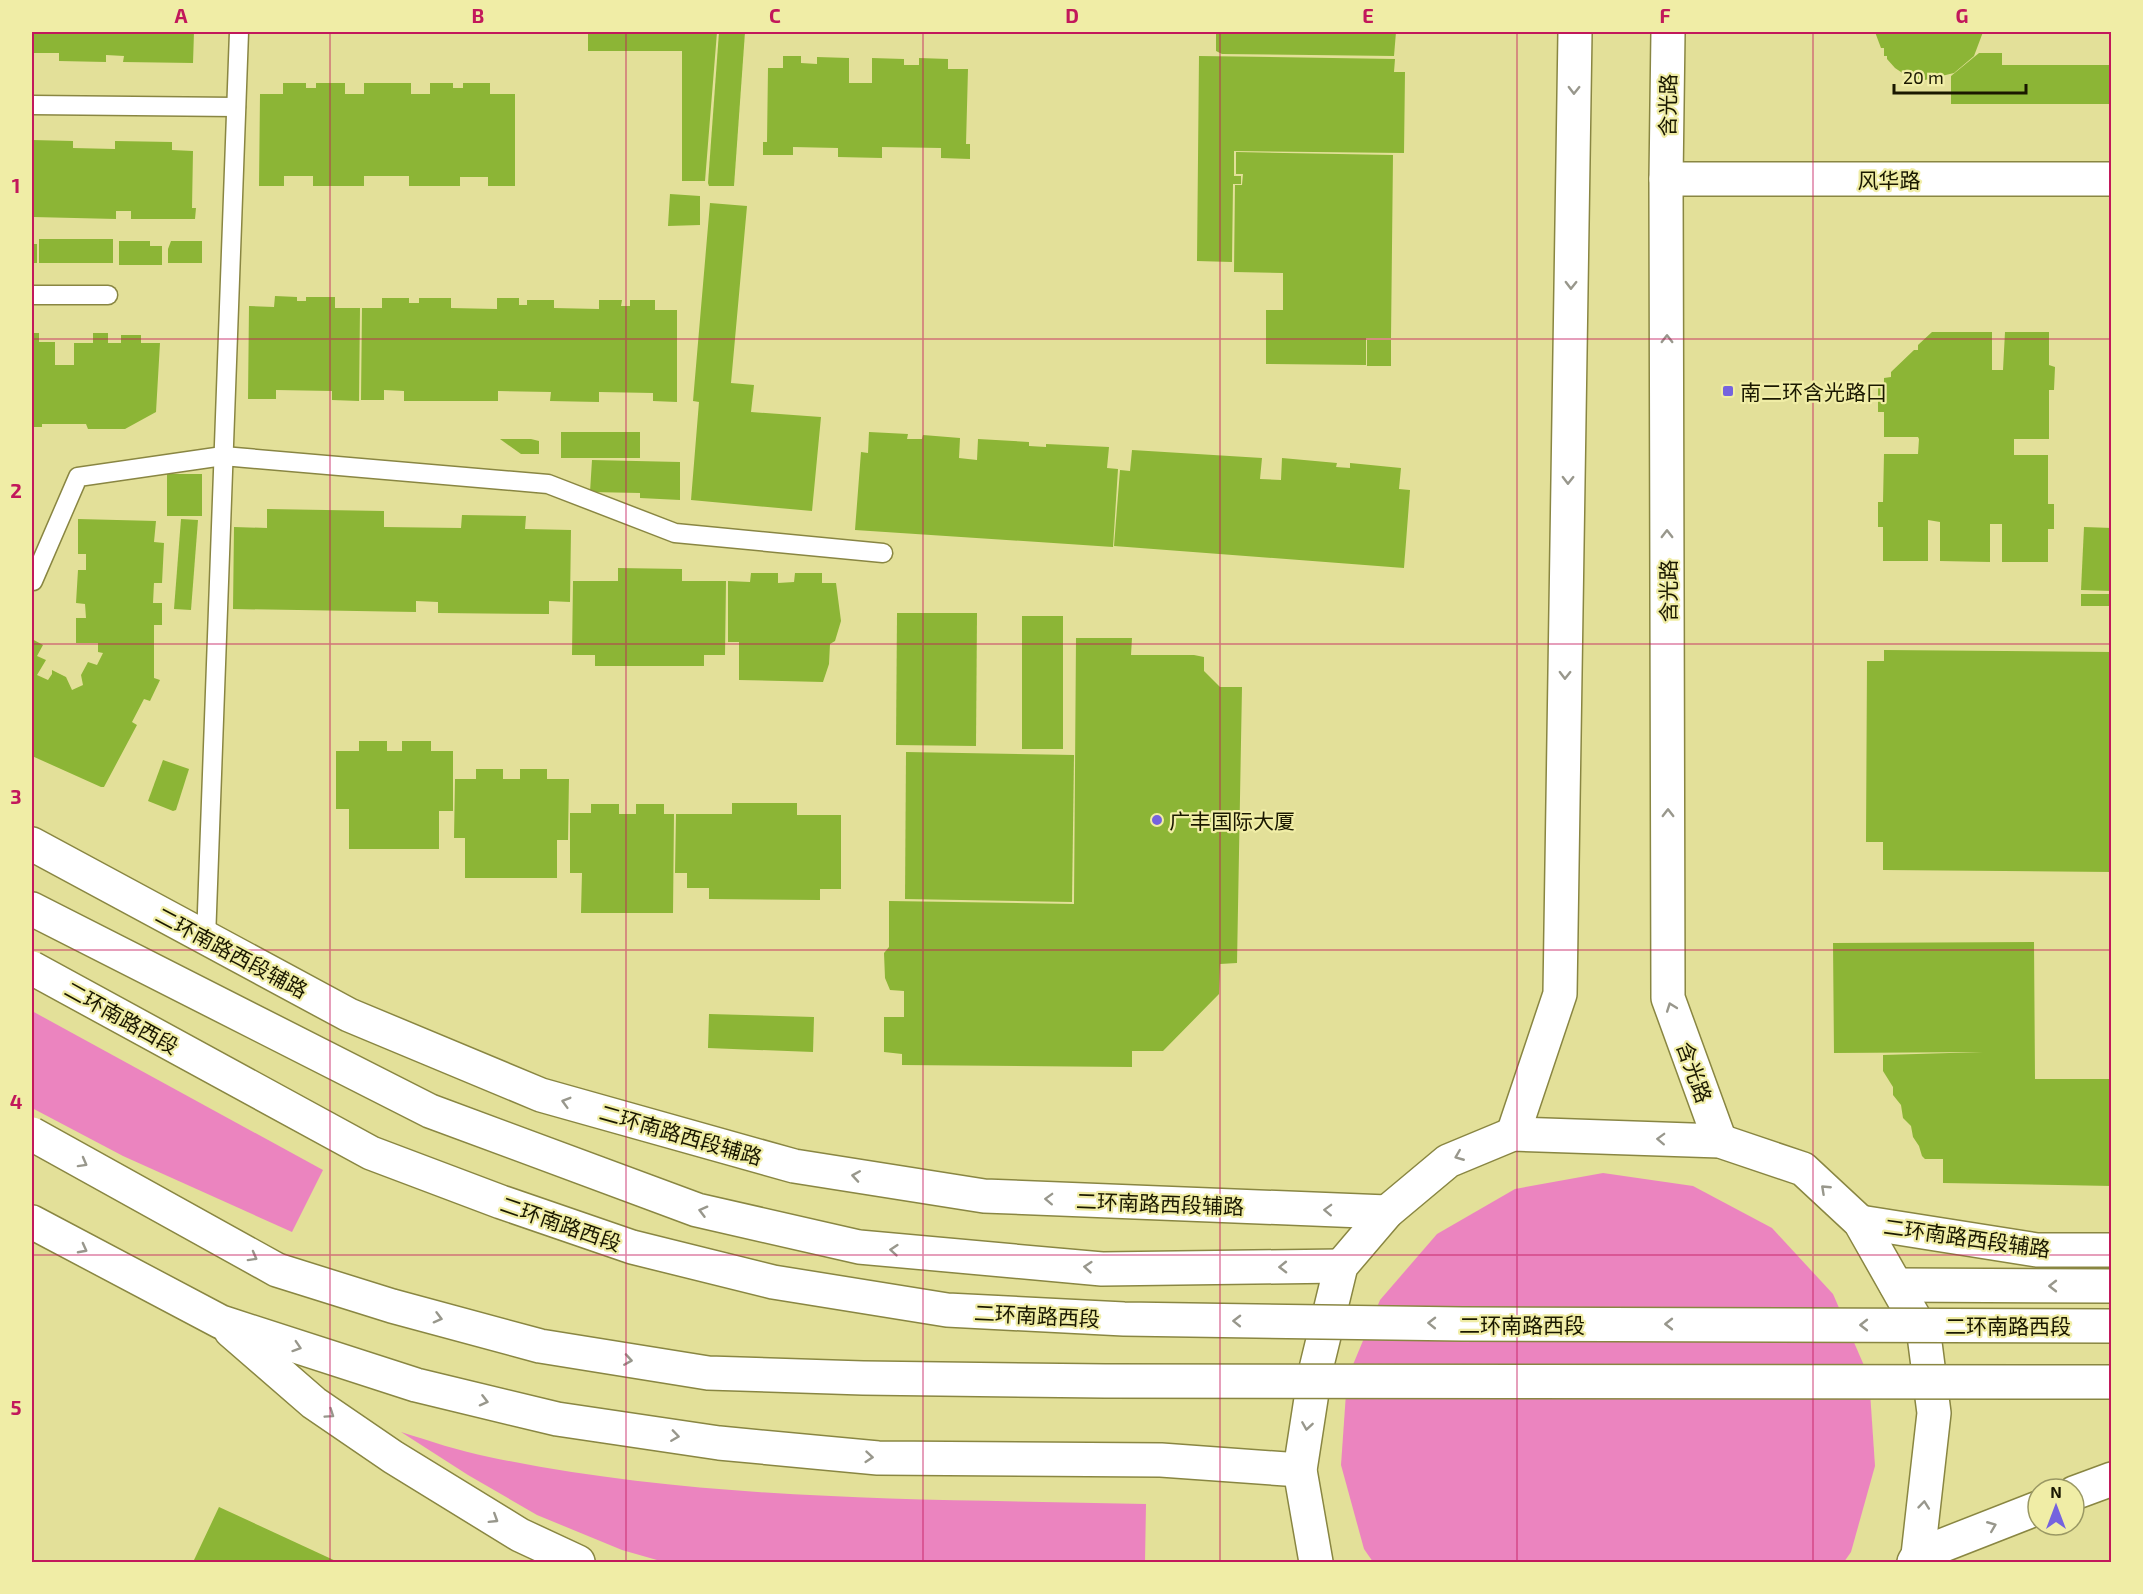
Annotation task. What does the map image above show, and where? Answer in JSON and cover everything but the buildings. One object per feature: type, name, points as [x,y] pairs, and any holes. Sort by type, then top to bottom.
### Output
[{"type":"main road","points":[[1513,1134],[1560,994],[1575,32]]},
{"type":"main road","name":"含光路","points":[[1668,32],[1666,179],[1668,998],[1720,1141]]},
{"type":"main road","name":"风华路","points":[[1666,179],[2112,179]]},
{"type":"main road","name":"二环南路西段辅路","points":[[32,844],[349,1015],[541,1095],[794,1166],[984,1196],[1387,1212]]},
{"type":"main road","points":[[32,909],[430,1111],[697,1210],[860,1247],[1102,1269],[1341,1266]]},
{"type":"main road","name":"二环南路西段","points":[[32,968],[371,1153],[501,1202],[632,1247],[773,1282],[947,1310],[1124,1320],[1462,1324],[2112,1326]]},
{"type":"main road","points":[[32,1134],[277,1270],[392,1306],[540,1346],[708,1373],[863,1378],[1105,1381],[2112,1382]]},
{"type":"main road","points":[[1316,1563],[1300,1470],[1315,1373],[1341,1266],[1387,1212],[1448,1161],[1513,1134],[1720,1141],[1803,1169],[1860,1222],[1924,1335],[1934,1413],[1916,1559],[2026,1513]]},
{"type":"main road","points":[[32,1222],[221,1322],[416,1385],[557,1419],[718,1443],[878,1458],[1161,1460],[1300,1470]]},
{"type":"main road","name":"二环南路西段辅路","points":[[1860,1222],[2037,1250],[2112,1250]]},
{"type":"main road","name":"二环南路西段","points":[[1896,1285],[2112,1286]]},
{"type":"main road","points":[[221,1322],[314,1403],[393,1457],[520,1535],[578,1563]]},
{"type":"main road","points":[[2086,1489],[2112,1479]]},
{"type":"lane","points":[[206,939],[239,32]]},
{"type":"lane","points":[[32,105],[236,107]]},
{"type":"lane","points":[[32,295],[108,295]]},
{"type":"lane","points":[[32,581],[78,477],[223,456],[548,484],[675,533],[883,553]]},
{"type":"shaded area","points":[[32,1011],[323,1170],[292,1232],[123,1156],[32,1108]]},
{"type":"shaded area","points":[[1603,1173],[1693,1186],[1772,1228],[1833,1294],[1869,1377],[1875,1466],[1851,1552],[1844,1562],[1373,1562],[1364,1549],[1341,1465],[1347,1379],[1380,1300],[1437,1234],[1515,1189]]},
{"type":"shaded area","points":[[401,1432],[489,1457],[570,1472],[652,1483],[816,1496],[1146,1504],[1145,1562],[664,1562],[622,1550],[537,1515],[468,1475]]},
{"type":"place","name":"南二环含光路口","points":[[1728,391]]},
{"type":"place","name":"广丰国际大厦","points":[[1157,820]]}]
